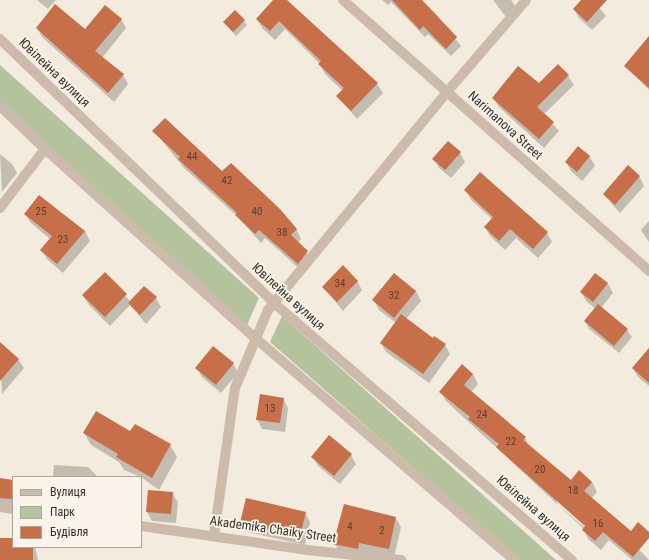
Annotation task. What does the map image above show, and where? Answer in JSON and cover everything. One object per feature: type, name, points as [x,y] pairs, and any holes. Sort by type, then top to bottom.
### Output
[{"type":"street","name":"Narimanova Street","points":[[343,0],[649,271]]},
{"type":"street","points":[[214,535],[235,388],[254,337],[274,303],[447,92],[526,0]]},
{"type":"street","name":"Ювілейна вулиця","points":[[0,39],[274,303],[572,560]]},
{"type":"street","points":[[0,106],[45,150],[254,337],[514,560]]},
{"type":"street","points":[[0,208],[45,150]]},
{"type":"street","points":[[0,508],[12,509]]},
{"type":"street","name":"Akademika Chaiky Street","points":[[142,526],[214,535],[307,555],[401,560]]},
{"type":"green space","points":[[0,65],[259,298],[247,325],[0,106]]},
{"type":"green space","points":[[282,316],[556,560],[519,560],[270,342]]},
{"type":"building","points":[[273,0],[287,0],[378,83],[351,111],[336,96],[344,88],[318,64],[321,61],[279,21],[270,31],[256,19]]},
{"type":"building","points":[[392,0],[422,0],[457,37],[446,49],[423,26],[420,30]]},
{"type":"building","points":[[581,0],[607,0],[587,22],[573,9]]},
{"type":"building","points":[[55,4],[85,29],[105,5],[122,19],[95,51],[124,74],[108,93],[36,28]]},
{"type":"building","points":[[235,10],[245,20],[233,32],[223,22]]},
{"type":"building","points":[[649,36],[649,88],[624,66]]},
{"type":"building","points":[[558,64],[569,75],[537,107],[554,122],[539,139],[492,98],[518,66],[539,83]]},
{"type":"building","points":[[165,118],[222,171],[231,163],[280,209],[297,229],[291,235],[308,251],[298,264],[259,230],[255,234],[235,215],[237,213],[178,159],[180,157],[152,131]]},
{"type":"building","points":[[448,141],[461,152],[445,170],[432,159]]},
{"type":"building","points":[[578,146],[590,156],[577,172],[565,162]]},
{"type":"building","points":[[628,165],[640,176],[615,205],[603,194]]},
{"type":"building","points":[[480,172],[548,232],[533,249],[510,229],[499,241],[484,227],[493,217],[464,190]]},
{"type":"building","points":[[39,195],[85,231],[57,264],[40,250],[52,236],[24,214]]},
{"type":"building","points":[[343,265],[358,281],[337,302],[322,287]]},
{"type":"building","points":[[105,272],[127,294],[105,317],[82,295]]},
{"type":"building","points":[[394,273],[416,291],[394,318],[372,300]]},
{"type":"building","points":[[595,273],[608,283],[593,302],[580,292]]},
{"type":"building","points":[[144,286],[157,297],[140,315],[128,303]]},
{"type":"building","points":[[598,304],[628,329],[614,346],[584,321]]},
{"type":"building","points":[[401,314],[433,338],[434,336],[446,344],[423,374],[380,343]]},
{"type":"building","points":[[0,342],[19,359],[0,381]]},
{"type":"building","points":[[213,346],[234,363],[216,385],[195,368]]},
{"type":"building","points":[[649,348],[649,383],[632,368]]},
{"type":"building","points":[[462,364],[473,374],[464,385],[526,437],[523,440],[571,480],[579,470],[592,482],[584,491],[631,531],[638,522],[649,532],[649,538],[633,557],[603,532],[595,541],[582,530],[585,526],[496,447],[499,444],[468,419],[470,417],[439,392]]},
{"type":"building","points":[[260,394],[284,398],[280,423],[256,420]]},
{"type":"building","points":[[96,411],[130,431],[135,424],[171,444],[152,478],[116,457],[118,454],[83,433]]},
{"type":"building","points":[[329,435],[352,454],[334,476],[311,457]]},
{"type":"building","points":[[0,478],[12,480],[12,499],[0,498]]},
{"type":"building","points":[[148,490],[173,492],[171,514],[146,512]]},
{"type":"building","points":[[246,498],[306,512],[300,536],[240,523]]},
{"type":"building","points":[[344,504],[396,517],[389,549],[359,543],[358,549],[333,544]]},
{"type":"building","points":[[0,538],[12,538],[12,548],[33,548],[33,560],[0,560]]}]
